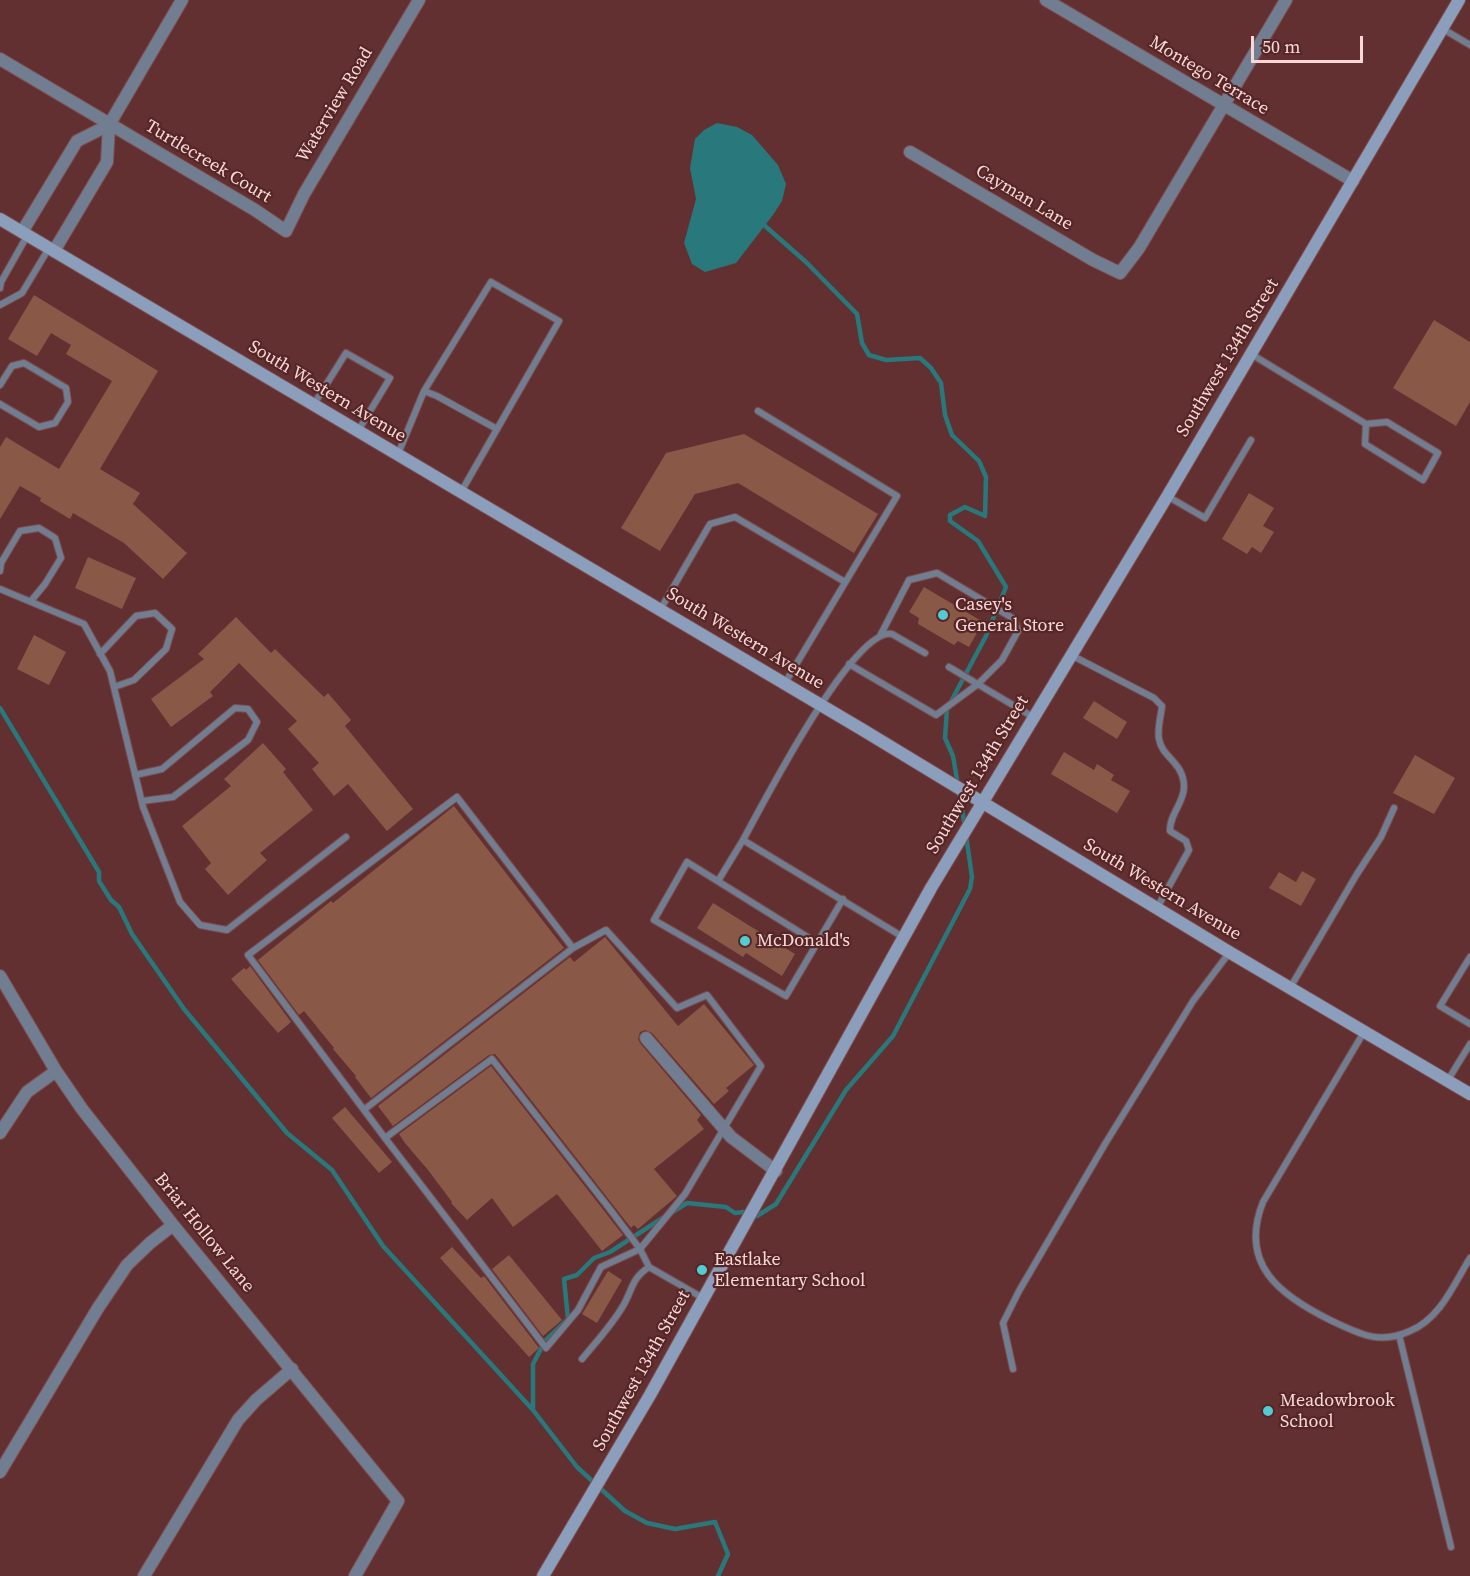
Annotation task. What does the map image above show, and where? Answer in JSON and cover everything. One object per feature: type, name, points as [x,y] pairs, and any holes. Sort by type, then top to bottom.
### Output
[{"type":"main road","name":"Southwest 134th Street","points":[[543,1576],[612,1461],[776,1171],[903,937],[1167,496],[1459,0]]},
{"type":"main road","name":"South Western Avenue","points":[[0,219],[983,801],[1229,952],[1470,1094]]},
{"type":"street","points":[[52,250],[107,162],[110,125],[182,0]]},
{"type":"street","name":"Waterview Road","points":[[286,231],[304,194],[419,0]]},
{"type":"street","name":"Montego Terrace","points":[[1046,0],[1353,181]]},
{"type":"street","points":[[1223,106],[1286,0]]},
{"type":"street","name":"Turtlecreek Court","points":[[0,59],[255,210],[286,231]]},
{"type":"street","name":"Cayman Lane","points":[[910,152],[1093,260],[1120,273],[1139,248],[1223,106]]},
{"type":"street","points":[[24,233],[77,141],[110,125]]},
{"type":"street","name":"Briar Hollow Lane","points":[[0,976],[56,1071],[107,1143],[398,1501],[355,1576]]},
{"type":"street","points":[[646,1038],[731,1137],[776,1171]]},
{"type":"street","points":[[0,1133],[27,1092],[56,1071]]},
{"type":"street","points":[[0,1472],[98,1308],[127,1265],[173,1225]]},
{"type":"street","points":[[144,1576],[238,1420],[256,1400],[292,1369]]},
{"type":"lane","points":[[1442,28],[1470,45]]},
{"type":"lane","points":[[0,288],[24,233]]},
{"type":"lane","points":[[0,305],[22,293],[52,250]]},
{"type":"lane","points":[[398,455],[424,391],[491,282],[559,321],[461,492]]},
{"type":"lane","points":[[314,405],[346,352],[390,378],[358,431]]},
{"type":"lane","points":[[1251,354],[1366,424],[1387,422],[1438,453],[1423,480],[1365,444],[1366,424]]},
{"type":"lane","points":[[0,386],[12,366],[24,363],[66,388],[68,402],[55,423],[39,427],[0,404]]},
{"type":"lane","points":[[424,391],[497,429]]},
{"type":"lane","points":[[758,411],[897,496],[785,684]]},
{"type":"lane","points":[[1167,496],[1205,518],[1251,440]]},
{"type":"lane","points":[[660,610],[710,524],[735,517],[845,582]]},
{"type":"lane","points":[[0,571],[1,563],[20,531],[39,528],[55,538],[61,558],[31,601]]},
{"type":"lane","points":[[849,664],[936,715],[978,684],[1002,660],[1018,631],[1014,619],[937,573],[909,580],[880,636]]},
{"type":"lane","points":[[0,589],[84,624],[110,671],[142,801],[180,902],[200,925],[227,930],[346,837]]},
{"type":"lane","points":[[100,654],[136,616],[155,613],[172,629],[166,649],[134,680],[114,687]]},
{"type":"lane","points":[[718,881],[820,705],[859,652],[886,633],[892,634],[925,653]]},
{"type":"lane","points":[[1071,655],[1154,698],[1162,706],[1159,740],[1164,750],[1181,770],[1184,789],[1170,823],[1170,831],[1186,841],[1189,850],[1156,908]]},
{"type":"lane","points":[[949,667],[1034,717]]},
{"type":"lane","points":[[135,776],[162,769],[235,708],[248,709],[257,722],[248,741],[173,797],[142,801]]},
{"type":"lane","points":[[365,1109],[573,948],[606,930],[677,1008],[707,995],[761,1066],[686,1194],[640,1249],[601,1267],[578,1310],[546,1348],[248,955],[457,797],[573,948]]},
{"type":"lane","points":[[1290,988],[1381,837],[1394,808]]},
{"type":"lane","points":[[743,840],[903,937]]},
{"type":"lane","points":[[818,943],[687,862],[654,920],[786,996],[818,943],[843,899]]},
{"type":"lane","points":[[1012,1369],[1003,1323],[1019,1291],[1105,1144],[1193,1001],[1229,952]]},
{"type":"lane","points":[[1470,957],[1440,1006],[1470,1024]]},
{"type":"lane","points":[[1364,1032],[1263,1202],[1257,1216],[1256,1240],[1262,1264],[1278,1287],[1312,1311],[1370,1337],[1381,1339],[1412,1331],[1432,1316],[1445,1300],[1470,1258]]},
{"type":"lane","points":[[1448,1080],[1470,1044]]},
{"type":"lane","points":[[385,1138],[492,1059],[640,1249],[649,1267],[703,1298]]},
{"type":"lane","points":[[582,1359],[624,1305],[633,1282],[649,1267]]},
{"type":"lane","points":[[1399,1335],[1450,1547]]},
{"type":"water","points":[[717,123],[737,127],[752,135],[778,165],[786,184],[782,201],[736,263],[705,272],[692,264],[684,243],[696,199],[690,168],[695,139],[704,130]]},
{"type":"building","points":[[34,295],[158,371],[100,469],[140,493],[133,504],[187,553],[163,579],[124,543],[73,513],[70,519],[20,486],[0,519],[0,447],[6,437],[59,469],[112,381],[66,354],[71,345],[51,333],[37,356],[8,339]]},
{"type":"building","points":[[1434,320],[1470,342],[1470,402],[1456,426],[1393,388]]},
{"type":"building","points":[[744,434],[878,514],[854,553],[738,483],[695,494],[660,551],[621,528],[666,453]]},
{"type":"building","points":[[1249,493],[1274,508],[1263,526],[1274,532],[1261,553],[1252,547],[1247,554],[1222,539]]},
{"type":"building","points":[[88,557],[136,578],[122,609],[75,588]]},
{"type":"building","name":"Casey's General Store","points":[[924,587],[983,622],[969,647],[958,641],[954,645],[918,624],[919,618],[909,612]]},
{"type":"building","points":[[236,617],[271,653],[275,649],[324,697],[328,693],[351,720],[345,726],[413,809],[387,831],[348,784],[334,796],[312,769],[319,763],[288,729],[297,721],[239,663],[210,692],[213,696],[171,727],[151,699],[204,659],[198,654]]},
{"type":"building","points":[[34,635],[66,652],[49,685],[17,669]]},
{"type":"building","points":[[1094,701],[1127,722],[1117,739],[1083,718]]},
{"type":"building","points":[[263,743],[286,769],[283,772],[313,810],[260,853],[267,860],[228,895],[205,869],[211,863],[182,826],[231,786],[224,779]]},
{"type":"building","points":[[1064,752],[1094,770],[1097,764],[1114,775],[1111,780],[1130,791],[1117,813],[1051,774]]},
{"type":"building","points":[[1415,755],[1455,778],[1434,814],[1393,793]]},
{"type":"building","points":[[454,806],[564,948],[371,1098],[304,1011],[299,1015],[258,960]]},
{"type":"building","points":[[1302,871],[1316,879],[1301,906],[1269,888],[1279,872],[1296,882]]},
{"type":"building","name":"McDonald's","points":[[713,903],[795,954],[782,976],[746,953],[743,957],[697,928]]},
{"type":"building","points":[[605,937],[678,1026],[704,1004],[754,1065],[726,1088],[729,1091],[714,1104],[652,1033],[645,1030],[640,1032],[638,1039],[640,1043],[701,1115],[697,1120],[704,1129],[654,1169],[677,1196],[638,1229],[634,1225],[631,1228],[495,1054],[489,1055],[393,1126],[378,1106],[570,957],[574,962]]},
{"type":"building","points":[[250,966],[291,1022],[278,1033],[231,979]]},
{"type":"building","points":[[491,1066],[623,1235],[602,1251],[557,1194],[513,1227],[492,1198],[467,1220],[451,1203],[399,1134]]},
{"type":"building","points":[[345,1107],[392,1162],[379,1173],[332,1118]]},
{"type":"building","points":[[452,1247],[481,1278],[484,1276],[539,1348],[529,1357],[440,1258]]},
{"type":"building","points":[[509,1255],[562,1320],[543,1336],[492,1269]]},
{"type":"building","points":[[608,1271],[622,1280],[597,1323],[582,1314]]},
{"type":"waterway","points":[[765,226],[806,262],[857,314],[862,343],[869,355],[886,360],[920,358],[931,368],[941,383],[945,415],[952,435],[979,461],[986,477],[985,516],[965,507],[950,515],[950,521],[978,541],[1006,587],[986,636],[947,709],[945,738],[953,756],[965,827]]},
{"type":"waterway","points":[[0,708],[99,872],[99,881],[111,900],[119,907],[132,934],[184,1009],[287,1133],[332,1170],[383,1246],[533,1410],[577,1467],[625,1511],[647,1523],[675,1529],[715,1522],[728,1554],[718,1576]]},
{"type":"waterway","points":[[671,1213],[687,1203],[726,1207],[735,1213],[751,1211],[757,1216],[776,1204],[846,1090],[893,1036],[970,889],[972,877],[966,835]]},
{"type":"waterway","points":[[533,1410],[533,1364],[545,1341],[568,1319],[564,1279],[577,1275],[594,1258],[610,1252],[664,1217]]},
{"type":"place","name":"Casey's General Store","points":[[943,615]]},
{"type":"place","name":"McDonald's","points":[[745,941]]},
{"type":"place","name":"Eastlake Elementary School","points":[[702,1270]]},
{"type":"place","name":"Meadowbrook School","points":[[1268,1411]]}]
